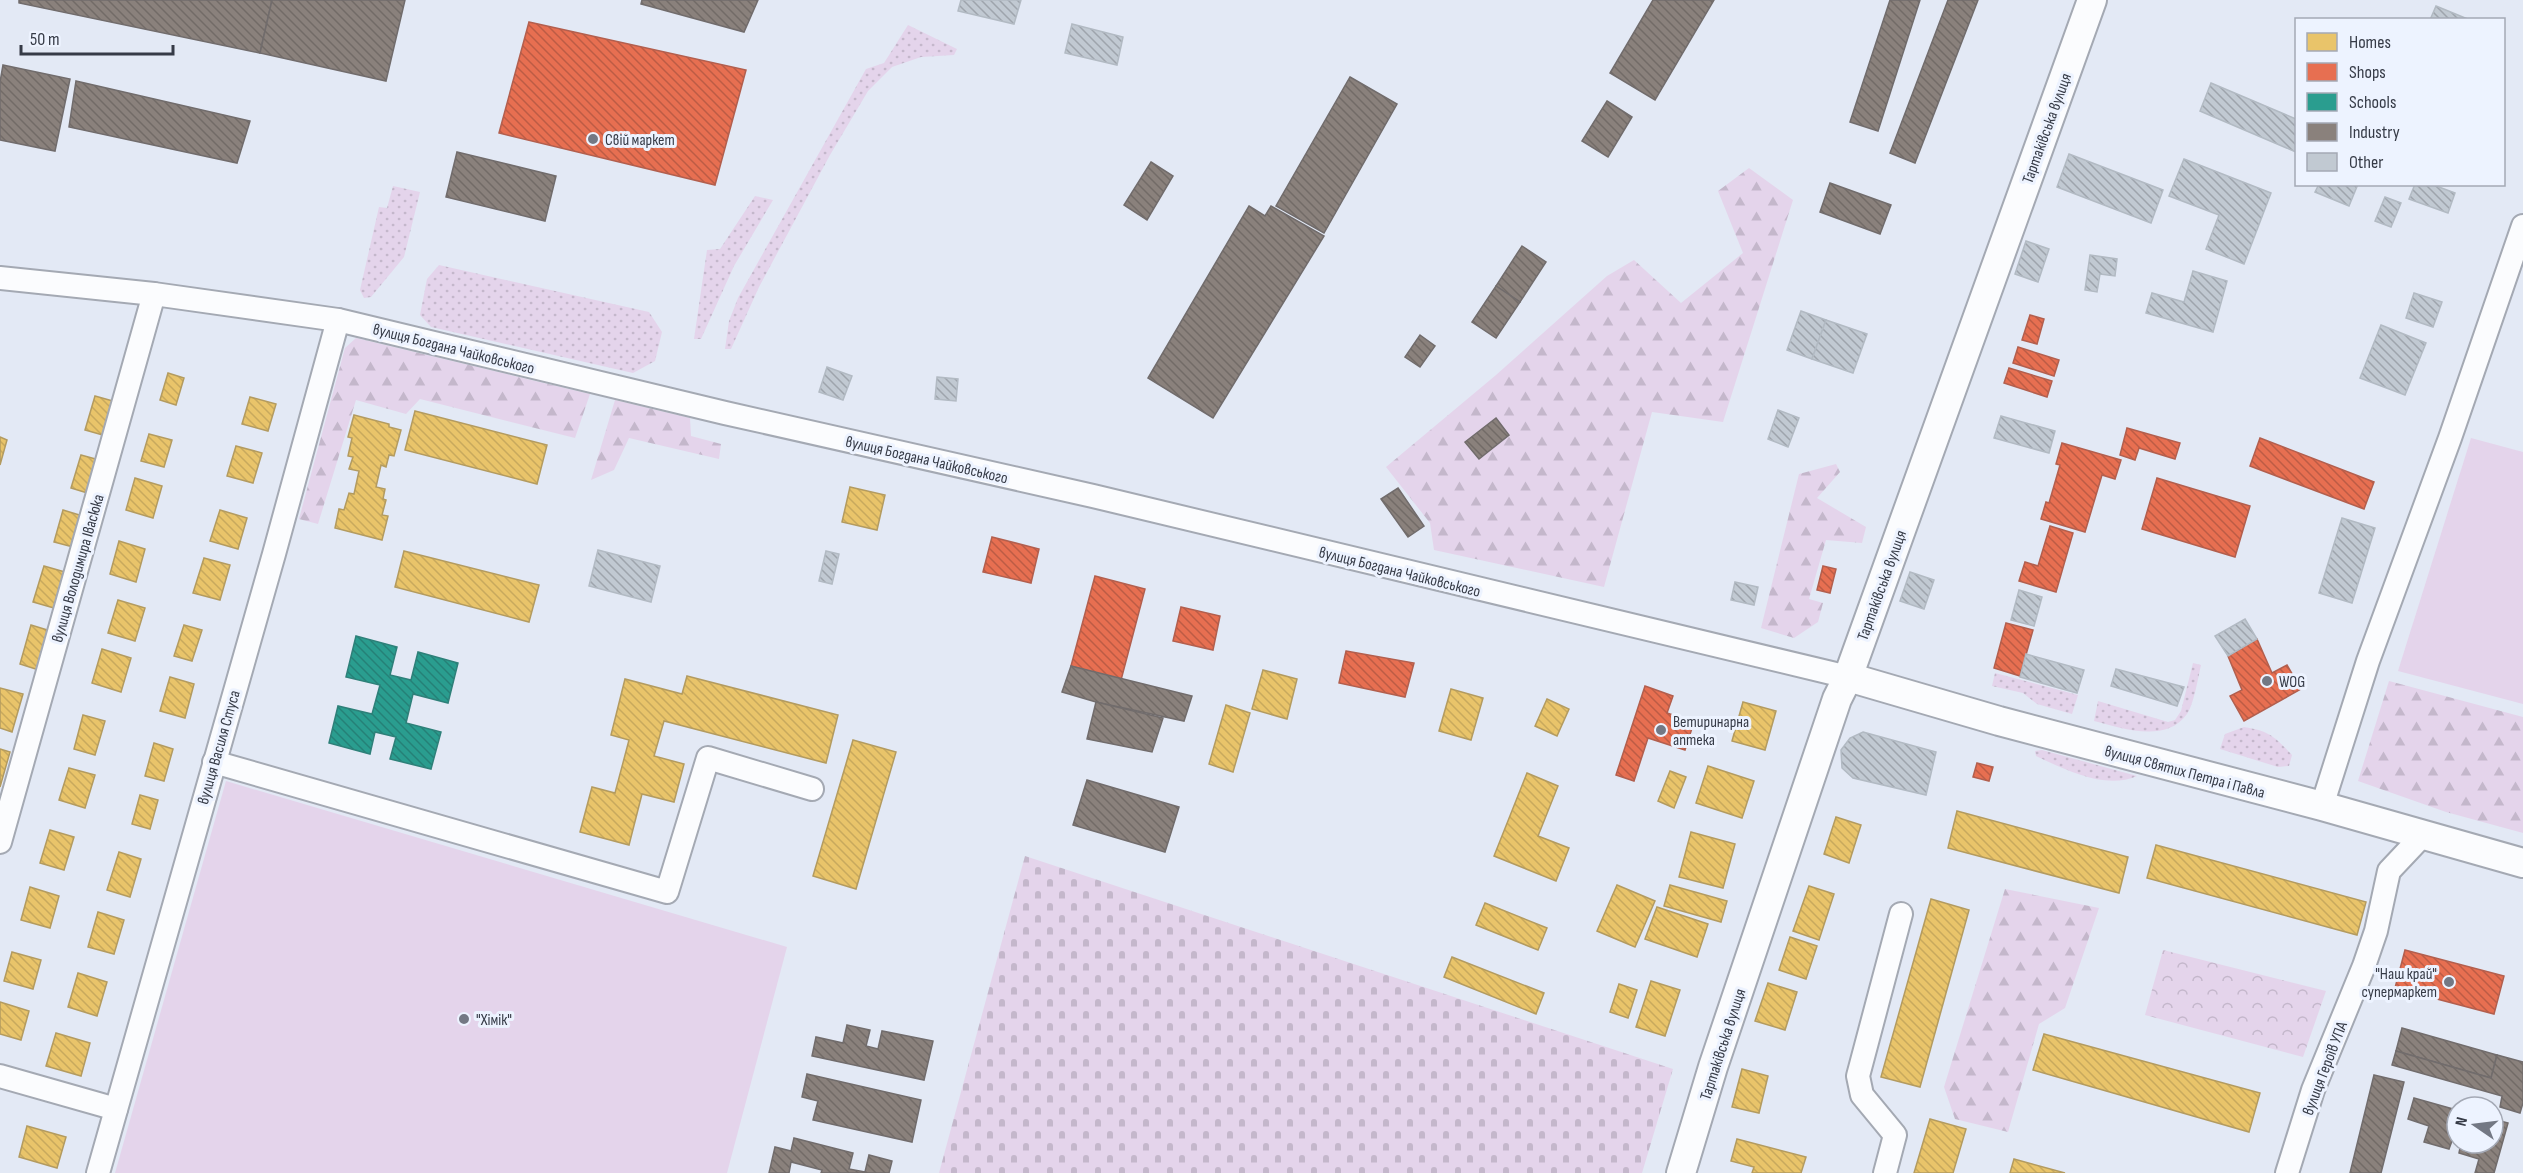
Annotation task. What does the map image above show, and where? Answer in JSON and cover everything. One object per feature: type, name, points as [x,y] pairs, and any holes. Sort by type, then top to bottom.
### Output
[{"type":"street","name":"Тартаківська вулиця","points":[[1682,1173],[1713,1067],[1837,699],[1848,677],[2092,0]]},
{"type":"street","points":[[2322,806],[2368,661],[2450,438],[2523,226]]},
{"type":"street","name":"вулиця Богдана Чайковського","points":[[0,278],[154,294],[338,321],[725,413],[1093,496],[1848,677]]},
{"type":"street","name":"вулиця Володимира Івасюка","points":[[0,842],[154,294]]},
{"type":"street","name":"вулиця Василя Стуса","points":[[98,1173],[338,321]]},
{"type":"street","name":"вулиця Святих Петра і Павла","points":[[1848,677],[2108,751],[2322,806],[2422,836],[2523,862]]},
{"type":"street","points":[[214,762],[667,892],[708,758],[812,789]]},
{"type":"street","name":"вулиця Героїв УПА","points":[[2287,1173],[2313,1090],[2376,931],[2389,871],[2422,836]]},
{"type":"street","points":[[1885,1173],[1895,1135],[1862,1095],[1858,1076],[1901,914]]},
{"type":"street","points":[[0,1076],[116,1109]]},
{"type":"green space","points":[[908,25],[957,49],[954,55],[921,57],[892,67],[868,91],[830,155],[759,287],[731,349],[725,349],[729,321],[738,298],[866,69],[884,63]]},
{"type":"green space","points":[[1749,168],[1793,200],[1723,422],[1652,412],[1604,587],[1434,550],[1430,523],[1386,467],[1496,375],[1607,276],[1634,260],[1681,303],[1743,253],[1718,191]]},
{"type":"green space","points":[[393,186],[420,192],[404,257],[371,297],[364,298],[360,290],[379,207],[387,208]]},
{"type":"green space","points":[[755,196],[773,200],[734,266],[701,339],[694,339],[707,250],[720,249]]},
{"type":"green space","points":[[439,265],[649,312],[662,332],[655,361],[633,373],[431,327],[420,315],[427,279]]},
{"type":"green space","points":[[356,338],[590,394],[575,438],[420,399],[406,414],[356,400],[318,524],[299,519],[345,348]]},
{"type":"green space","points":[[615,400],[690,418],[691,436],[721,444],[719,459],[629,438],[614,470],[591,480]]},
{"type":"green space","points":[[2471,438],[2523,452],[2523,704],[2398,671]]},
{"type":"green space","points":[[1836,464],[1840,472],[1817,498],[1866,527],[1862,543],[1826,540],[1809,599],[1823,603],[1818,622],[1794,638],[1761,628],[1799,474]]},
{"type":"green space","points":[[2193,663],[2201,665],[2196,691],[2187,714],[2178,723],[2167,729],[2143,731],[2094,721],[2098,701],[2168,722],[2175,720],[2181,711]]},
{"type":"green space","points":[[1995,673],[2078,695],[2072,714],[2037,704],[2023,693],[1992,686]]},
{"type":"green space","points":[[2389,681],[2523,717],[2523,833],[2446,812],[2358,781]]},
{"type":"green space","points":[[2244,727],[2260,730],[2275,739],[2292,755],[2289,766],[2278,767],[2220,749],[2225,734]]},
{"type":"green space","points":[[2042,750],[2137,776],[2112,781],[2086,777],[2036,756],[2035,751]]},
{"type":"green space","name":"\"Хімік\"","points":[[226,781],[787,947],[727,1173],[115,1173]]},
{"type":"green space","points":[[1025,856],[1673,1069],[1642,1173],[939,1173]]},
{"type":"green space","points":[[2005,889],[2099,908],[2065,1008],[2039,1024],[2008,1132],[1955,1119],[1944,1087]]},
{"type":"green space","points":[[2163,950],[2326,991],[2303,1057],[2145,1015]]},
{"type":"building: Homes","points":[[168,373],[184,378],[176,405],[160,400]]},
{"type":"building: Homes","points":[[95,396],[120,403],[110,437],[85,430]]},
{"type":"building: Homes","points":[[250,397],[276,404],[268,431],[242,424]]},
{"type":"building: Homes","points":[[415,411],[547,445],[537,484],[405,450]]},
{"type":"building: Homes","points":[[354,415],[389,424],[389,427],[401,430],[394,456],[389,455],[386,467],[381,465],[376,487],[385,489],[383,499],[386,500],[382,515],[388,516],[382,540],[335,528],[339,509],[344,510],[349,493],[354,494],[359,471],[349,469],[353,457],[348,456],[352,438],[348,437]]},
{"type":"building: Homes","points":[[149,434],[172,440],[164,467],[141,461]]},
{"type":"building: Homes","points":[[0,437],[7,440],[0,465]]},
{"type":"building: Homes","points":[[236,446],[262,453],[253,483],[227,476]]},
{"type":"building: Homes","points":[[81,455],[103,461],[94,495],[71,488]]},
{"type":"building: Homes","points":[[135,478],[162,486],[153,518],[126,510]]},
{"type":"building: Homes","points":[[850,487],[885,495],[877,530],[842,522]]},
{"type":"building: Homes","points":[[63,510],[86,517],[77,548],[54,542]]},
{"type":"building: Homes","points":[[220,510],[247,518],[238,549],[210,541]]},
{"type":"building: Homes","points":[[119,541],[145,549],[136,582],[110,574]]},
{"type":"building: Homes","points":[[404,551],[539,585],[529,622],[395,587]]},
{"type":"building: Homes","points":[[204,558],[230,565],[220,600],[193,593]]},
{"type":"building: Homes","points":[[44,566],[72,574],[61,610],[33,602]]},
{"type":"building: Homes","points":[[118,600],[145,608],[135,641],[108,633]]},
{"type":"building: Homes","points":[[31,625],[54,632],[42,671],[20,664]]},
{"type":"building: Homes","points":[[184,625],[202,630],[192,661],[174,656]]},
{"type":"building: Homes","points":[[102,649],[131,658],[121,692],[92,683]]},
{"type":"building: Homes","points":[[1263,670],[1297,679],[1287,719],[1252,709]]},
{"type":"building: Homes","points":[[687,676],[838,715],[826,763],[664,721],[654,756],[684,764],[674,802],[642,794],[629,845],[580,832],[592,787],[615,793],[629,740],[611,735],[625,679],[682,694]]},
{"type":"building: Homes","points":[[170,677],[194,684],[185,718],[160,711]]},
{"type":"building: Homes","points":[[0,688],[23,694],[12,732],[0,728]]},
{"type":"building: Homes","points":[[1451,689],[1483,698],[1471,740],[1439,731]]},
{"type":"building: Homes","points":[[1547,699],[1569,709],[1557,736],[1535,726]]},
{"type":"building: Homes","points":[[1743,702],[1776,711],[1765,750],[1732,741]]},
{"type":"building: Homes","points":[[1226,705],[1250,713],[1233,772],[1209,764]]},
{"type":"building: Homes","points":[[83,715],[105,721],[95,755],[74,749]]},
{"type":"building: Homes","points":[[853,740],[896,752],[856,889],[813,876]]},
{"type":"building: Homes","points":[[154,743],[173,749],[164,781],[145,776]]},
{"type":"building: Homes","points":[[0,749],[10,752],[0,787]]},
{"type":"building: Homes","points":[[1708,766],[1754,781],[1742,818],[1696,803]]},
{"type":"building: Homes","points":[[69,768],[95,775],[85,808],[59,800]]},
{"type":"building: Homes","points":[[1670,771],[1686,777],[1674,808],[1658,801]]},
{"type":"building: Homes","points":[[1527,773],[1558,786],[1538,836],[1569,848],[1556,881],[1494,856]]},
{"type":"building: Homes","points":[[140,795],[158,800],[150,829],[132,824]]},
{"type":"building: Homes","points":[[1957,811],[2128,857],[2119,893],[1948,848]]},
{"type":"building: Homes","points":[[1836,817],[1861,825],[1849,863],[1824,854]]},
{"type":"building: Homes","points":[[50,830],[74,837],[64,870],[40,863]]},
{"type":"building: Homes","points":[[1691,832],[1735,844],[1723,888],[1679,877]]},
{"type":"building: Homes","points":[[2156,845],[2366,902],[2357,935],[2147,878]]},
{"type":"building: Homes","points":[[119,852],[141,859],[130,897],[107,890]]},
{"type":"building: Homes","points":[[1617,885],[1655,901],[1635,947],[1597,931]]},
{"type":"building: Homes","points":[[1670,885],[1727,901],[1721,922],[1664,906]]},
{"type":"building: Homes","points":[[1809,886],[1834,894],[1819,940],[1793,931]]},
{"type":"building: Homes","points":[[30,887],[59,896],[50,928],[21,920]]},
{"type":"building: Homes","points":[[1931,899],[1969,910],[1920,1087],[1881,1077]]},
{"type":"building: Homes","points":[[1485,903],[1547,928],[1538,950],[1476,925]]},
{"type":"building: Homes","points":[[1657,907],[1708,924],[1697,957],[1645,939]]},
{"type":"building: Homes","points":[[98,912],[124,920],[114,954],[88,947]]},
{"type":"building: Homes","points":[[1790,937],[1817,946],[1806,979],[1779,970]]},
{"type":"building: Homes","points":[[12,952],[41,960],[33,989],[4,981]]},
{"type":"building: Homes","points":[[1452,957],[1544,993],[1536,1014],[1444,977]]},
{"type":"building: Homes","points":[[78,973],[107,982],[97,1016],[68,1007]]},
{"type":"building: Homes","points":[[1651,981],[1680,990],[1665,1036],[1636,1027]]},
{"type":"building: Homes","points":[[1768,983],[1797,992],[1785,1030],[1755,1021]]},
{"type":"building: Homes","points":[[1619,984],[1637,990],[1628,1018],[1610,1012]]},
{"type":"building: Homes","points":[[0,1002],[29,1011],[21,1040],[0,1034]]},
{"type":"building: Homes","points":[[56,1033],[90,1043],[81,1076],[46,1066]]},
{"type":"building: Homes","points":[[2044,1034],[2260,1093],[2249,1132],[2033,1070]]},
{"type":"building: Homes","points":[[1742,1069],[1768,1076],[1759,1113],[1732,1107]]},
{"type":"building: Homes","points":[[1930,1119],[1966,1129],[1953,1173],[1914,1173]]},
{"type":"building: Homes","points":[[27,1126],[66,1137],[57,1168],[19,1157]]},
{"type":"building: Homes","points":[[1737,1139],[1806,1157],[1801,1173],[1752,1173],[1754,1167],[1731,1161]]},
{"type":"building: Homes","points":[[2014,1159],[2065,1173],[2010,1173]]},
{"type":"building: Shops","points":[[529,22],[746,70],[715,185],[499,133]]},
{"type":"building: Shops","points":[[2030,315],[2044,319],[2037,344],[2022,340]]},
{"type":"building: Shops","points":[[2018,347],[2059,360],[2054,376],[2013,363]]},
{"type":"building: Shops","points":[[2009,368],[2052,381],[2047,397],[2004,383]]},
{"type":"building: Shops","points":[[2127,428],[2180,443],[2175,459],[2139,448],[2135,460],[2120,455]]},
{"type":"building: Shops","points":[[2260,438],[2374,482],[2364,509],[2250,466]]},
{"type":"building: Shops","points":[[2062,443],[2121,460],[2115,479],[2102,475],[2085,532],[2041,519],[2046,502],[2049,503],[2060,465],[2056,464]]},
{"type":"building: Shops","points":[[2157,478],[2250,506],[2235,557],[2142,529]]},
{"type":"building: Shops","points":[[2050,526],[2073,533],[2056,592],[2019,581],[2025,562],[2038,566]]},
{"type":"building: Shops","points":[[992,537],[1039,549],[1031,583],[983,572]]},
{"type":"building: Shops","points":[[1823,566],[1836,569],[1830,593],[1817,590]]},
{"type":"building: Shops","points":[[1095,576],[1145,589],[1121,680],[1071,666]]},
{"type":"building: Shops","points":[[1181,607],[1220,616],[1213,650],[1173,641]]},
{"type":"building: Shops","points":[[2006,623],[2033,630],[2020,676],[1994,668]]},
{"type":"building: Shops","name":"WOG","points":[[2257,639],[2272,673],[2287,665],[2301,689],[2244,721],[2230,696],[2242,690],[2228,656]]},
{"type":"building: Shops","points":[[1346,651],[1414,663],[1405,697],[1339,683]]},
{"type":"building: Shops","name":"Ветиринарна аптека","points":[[1645,686],[1673,696],[1667,713],[1694,722],[1685,750],[1648,738],[1634,781],[1616,775]]},
{"type":"building: Shops","points":[[1977,763],[1993,767],[1989,781],[1973,777]]},
{"type":"building: Shops","name":"\"Наш край\" супермаркет","points":[[2405,950],[2504,976],[2494,1014],[2395,988]]},
{"type":"building: Schools","points":[[356,636],[397,647],[390,675],[411,680],[418,652],[458,663],[448,703],[413,694],[406,723],[441,732],[431,769],[390,759],[396,737],[375,732],[370,754],[329,743],[338,706],[372,714],[380,685],[346,677]]},
{"type":"building: Industry","points":[[19,0],[272,0],[260,53],[19,3]]},
{"type":"building: Industry","points":[[272,0],[405,0],[386,81],[260,53]]},
{"type":"building: Industry","points":[[642,0],[758,0],[744,32],[641,4]]},
{"type":"building: Industry","points":[[1653,0],[1714,0],[1655,100],[1610,73]]},
{"type":"building: Industry","points":[[1890,0],[1920,0],[1878,131],[1850,122]]},
{"type":"building: Industry","points":[[1948,0],[1978,0],[1915,163],[1890,153]]},
{"type":"building: Industry","points":[[3,65],[70,79],[55,151],[0,140],[0,82]]},
{"type":"building: Industry","points":[[1350,77],[1397,104],[1324,233],[1276,206]]},
{"type":"building: Industry","points":[[76,81],[250,121],[237,163],[69,127]]},
{"type":"building: Industry","points":[[1607,101],[1632,117],[1608,157],[1582,141]]},
{"type":"building: Industry","points":[[457,152],[556,176],[545,221],[446,197]]},
{"type":"building: Industry","points":[[1151,162],[1173,176],[1147,220],[1124,205]]},
{"type":"building: Industry","points":[[1830,183],[1891,205],[1880,234],[1820,212]]},
{"type":"building: Industry","points":[[1249,206],[1265,216],[1271,206],[1324,236],[1213,418],[1148,378]]},
{"type":"building: Industry","points":[[1522,246],[1546,262],[1520,302],[1496,286]]},
{"type":"building: Industry","points":[[1496,286],[1520,302],[1496,338],[1472,322]]},
{"type":"building: Industry","points":[[1420,335],[1435,346],[1420,367],[1405,357]]},
{"type":"building: Industry","points":[[1496,418],[1509,435],[1479,459],[1465,442]]},
{"type":"building: Industry","points":[[1398,488],[1424,526],[1408,537],[1381,499]]},
{"type":"building: Industry","points":[[1071,666],[1192,696],[1184,721],[1096,702],[1062,692]]},
{"type":"building: Industry","points":[[1096,702],[1163,718],[1152,752],[1087,739]]},
{"type":"building: Industry","points":[[1087,780],[1179,807],[1165,852],[1073,825]]},
{"type":"building: Industry","points":[[847,1025],[870,1030],[866,1046],[878,1049],[882,1031],[933,1041],[924,1080],[812,1056],[816,1037],[843,1043]]},
{"type":"building: Industry","points":[[2402,1028],[2497,1055],[2491,1078],[2396,1051]]},
{"type":"building: Industry","points":[[2396,1051],[2491,1078],[2497,1055],[2523,1062],[2523,1103],[2520,1113],[2505,1108],[2505,1095],[2392,1065]]},
{"type":"building: Industry","points":[[807,1074],[921,1100],[912,1142],[813,1120],[818,1101],[802,1097]]},
{"type":"building: Industry","points":[[2374,1075],[2404,1082],[2381,1173],[2350,1173]]},
{"type":"building: Industry","points":[[2414,1098],[2445,1107],[2445,1148],[2424,1142],[2429,1126],[2408,1119]]},
{"type":"building: Industry","points":[[794,1138],[853,1153],[849,1169],[865,1172],[869,1155],[892,1161],[889,1173],[821,1173],[822,1170],[791,1162],[789,1173],[769,1173],[775,1147],[791,1151]]},
{"type":"building: Industry","points":[[2466,1155],[2499,1155],[2494,1173],[2475,1173],[2479,1159]]},
{"type":"building: Other","points":[[961,0],[1021,0],[1014,24],[958,11]]},
{"type":"building: Other","points":[[2436,6],[2465,18],[2431,18]]},
{"type":"building: Other","points":[[1072,24],[1123,37],[1117,65],[1065,53]]},
{"type":"building: Other","points":[[2211,83],[2295,119],[2295,152],[2200,111]]},
{"type":"building: Other","points":[[2069,154],[2163,190],[2151,223],[2057,187]]},
{"type":"building: Other","points":[[2184,159],[2271,193],[2244,264],[2206,249],[2219,215],[2169,196]]},
{"type":"building: Other","points":[[2318,186],[2357,186],[2349,206],[2315,192]]},
{"type":"building: Other","points":[[2414,186],[2436,186],[2455,193],[2448,213],[2409,199]]},
{"type":"building: Other","points":[[2385,197],[2401,203],[2391,227],[2375,221]]},
{"type":"building: Other","points":[[2026,241],[2049,249],[2038,282],[2015,274]]},
{"type":"building: Other","points":[[2090,255],[2117,259],[2115,276],[2100,274],[2097,292],[2085,290]]},
{"type":"building: Other","points":[[2193,271],[2227,281],[2213,332],[2146,313],[2152,293],[2184,302]]},
{"type":"building: Other","points":[[2414,293],[2442,302],[2433,327],[2406,318]]},
{"type":"building: Other","points":[[1801,311],[1826,320],[1812,359],[1787,350]]},
{"type":"building: Other","points":[[1826,320],[1867,334],[1853,373],[1812,359]]},
{"type":"building: Other","points":[[2381,325],[2426,343],[2405,395],[2360,378]]},
{"type":"building: Other","points":[[827,367],[852,376],[843,400],[819,392]]},
{"type":"building: Other","points":[[937,377],[958,379],[956,401],[935,399]]},
{"type":"building: Other","points":[[1778,410],[1799,418],[1788,447],[1768,439]]},
{"type":"building: Other","points":[[2001,416],[2055,431],[2049,453],[1994,438]]},
{"type":"building: Other","points":[[2342,518],[2375,528],[2352,603],[2319,593]]},
{"type":"building: Other","points":[[598,550],[660,566],[651,602],[589,586]]},
{"type":"building: Other","points":[[826,551],[839,554],[832,584],[819,581]]},
{"type":"building: Other","points":[[1910,572],[1934,580],[1924,609],[1900,601]]},
{"type":"building: Other","points":[[1735,582],[1758,587],[1754,605],[1731,600]]},
{"type":"building: Other","points":[[2019,590],[2042,597],[2034,626],[2011,620]]},
{"type":"building: Other","points":[[2245,619],[2257,639],[2228,656],[2215,636]]},
{"type":"building: Other","points":[[2026,654],[2084,670],[2077,693],[2020,677]]},
{"type":"building: Other","points":[[2116,669],[2184,687],[2177,706],[2111,686]]},
{"type":"building: Other","points":[[1863,732],[1936,752],[1926,795],[1853,778],[1842,768],[1841,750],[1850,738]]},
{"type":"place","name":"Свiй маркет","points":[[593,139]]},
{"type":"place","name":"WOG","points":[[2267,681]]},
{"type":"place","name":"Ветиринарна аптека","points":[[1661,730]]},
{"type":"place","name":"\"Наш край\" супермаркет","points":[[2449,982]]},
{"type":"place","name":"\"Хімік\"","points":[[464,1019]]}]
